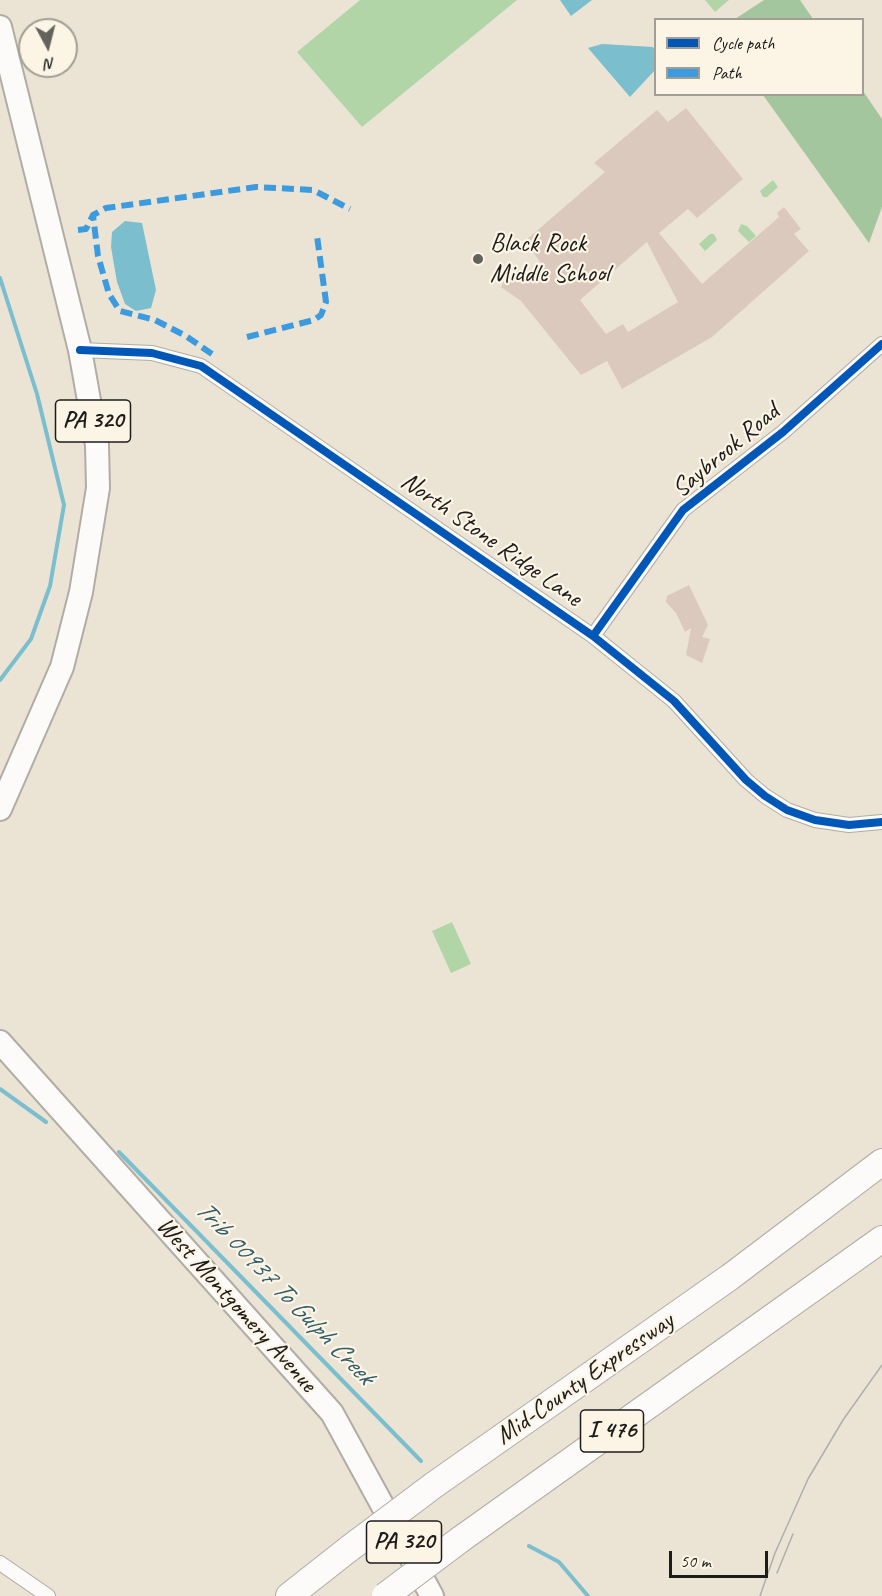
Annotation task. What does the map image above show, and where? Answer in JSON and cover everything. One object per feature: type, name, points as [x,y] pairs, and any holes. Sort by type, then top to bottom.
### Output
[{"type":"highway","name":"Mid-County Expressway","points":[[289,1596],[434,1485],[730,1277],[882,1162]]},
{"type":"highway","name":"I 476","points":[[385,1596],[461,1539],[882,1239]]},
{"type":"main road","name":"PA 320","points":[[0,809],[62,668],[81,592],[98,488],[97,445],[80,350],[2,42]]},
{"type":"main road","name":"West Montgomery Avenue","points":[[0,1042],[332,1413],[432,1596]]},
{"type":"street","name":"Saybrook Road","points":[[593,636],[683,510],[783,432],[882,344]]},
{"type":"street","name":"North Stone Ridge Lane","points":[[80,350],[152,353],[201,366],[593,636],[674,701],[746,780],[765,796],[787,810],[815,820],[849,825],[882,822]]},
{"type":"street","points":[[0,1563],[48,1596]]},
{"type":"green space","points":[[360,0],[517,0],[362,127],[297,52]]},
{"type":"green space","points":[[705,0],[729,0],[715,12]]},
{"type":"green space","points":[[764,0],[800,0],[812,18],[737,18]]},
{"type":"green space","points":[[864,92],[882,119],[882,207],[869,243],[764,96],[864,96]]},
{"type":"green space","points":[[773,180],[778,187],[767,197],[763,197],[760,191]]},
{"type":"green space","points":[[741,224],[747,226],[756,236],[749,242],[738,231]]},
{"type":"green space","points":[[710,234],[714,234],[717,240],[705,251],[699,244]]},
{"type":"green space","points":[[452,922],[471,964],[451,973],[432,931]]},
{"type":"water","points":[[560,0],[592,0],[571,16]]},
{"type":"water","points":[[602,44],[653,47],[654,71],[630,97],[588,48]]},
{"type":"water","points":[[125,221],[142,223],[156,290],[151,308],[136,311],[125,304],[117,282],[111,247],[112,232]]},
{"type":"building","name":"Black Rock Middle School","points":[[686,108],[743,179],[697,218],[688,209],[659,233],[702,284],[779,217],[777,213],[784,207],[801,229],[794,234],[809,251],[712,337],[622,389],[607,361],[581,375],[521,301],[501,287],[512,266],[531,276],[543,266],[525,241],[605,172],[594,163],[657,110],[668,122]],"holes":[[[647,242],[678,302],[628,332],[623,324],[606,334],[580,300]]]},
{"type":"building","points":[[689,585],[708,625],[702,637],[710,639],[702,663],[686,655],[691,628],[685,632],[676,613],[666,602],[667,596]]},
{"type":"waterway","name":"Trib 00937 To Gulph Creek","points":[[0,278],[37,394],[64,505],[50,586],[31,639],[0,680]]},
{"type":"waterway","name":"Trib 00937 To Gulph Creek","points":[[0,1089],[46,1122]]},
{"type":"waterway","name":"Trib 00937 To Gulph Creek","points":[[119,1152],[421,1461]]},
{"type":"waterway","name":"Trib 00937 To Gulph Creek","points":[[529,1546],[559,1562],[588,1596]]},
{"type":"tram line","points":[[760,1596],[775,1553],[808,1479],[843,1420],[882,1365]]},
{"type":"tram line","points":[[777,1573],[793,1534]]},
{"type":"marked path","points":[[212,354],[186,336],[155,320],[120,311],[109,294],[98,256],[93,215],[106,208],[256,187],[313,190],[350,209]]},
{"type":"marked path","points":[[78,230],[86,229],[93,215]]},
{"type":"marked path","points":[[247,337],[314,320],[321,315],[326,302],[317,236]]},
{"type":"cycle path","points":[[593,636],[683,510],[783,432],[882,344]]},
{"type":"cycle path","points":[[80,350],[152,353],[201,366],[593,636],[674,701],[746,780],[765,796],[787,810],[815,820],[849,825],[882,822]]},
{"type":"place","name":"Black Rock Middle School","points":[[478,259]]}]
